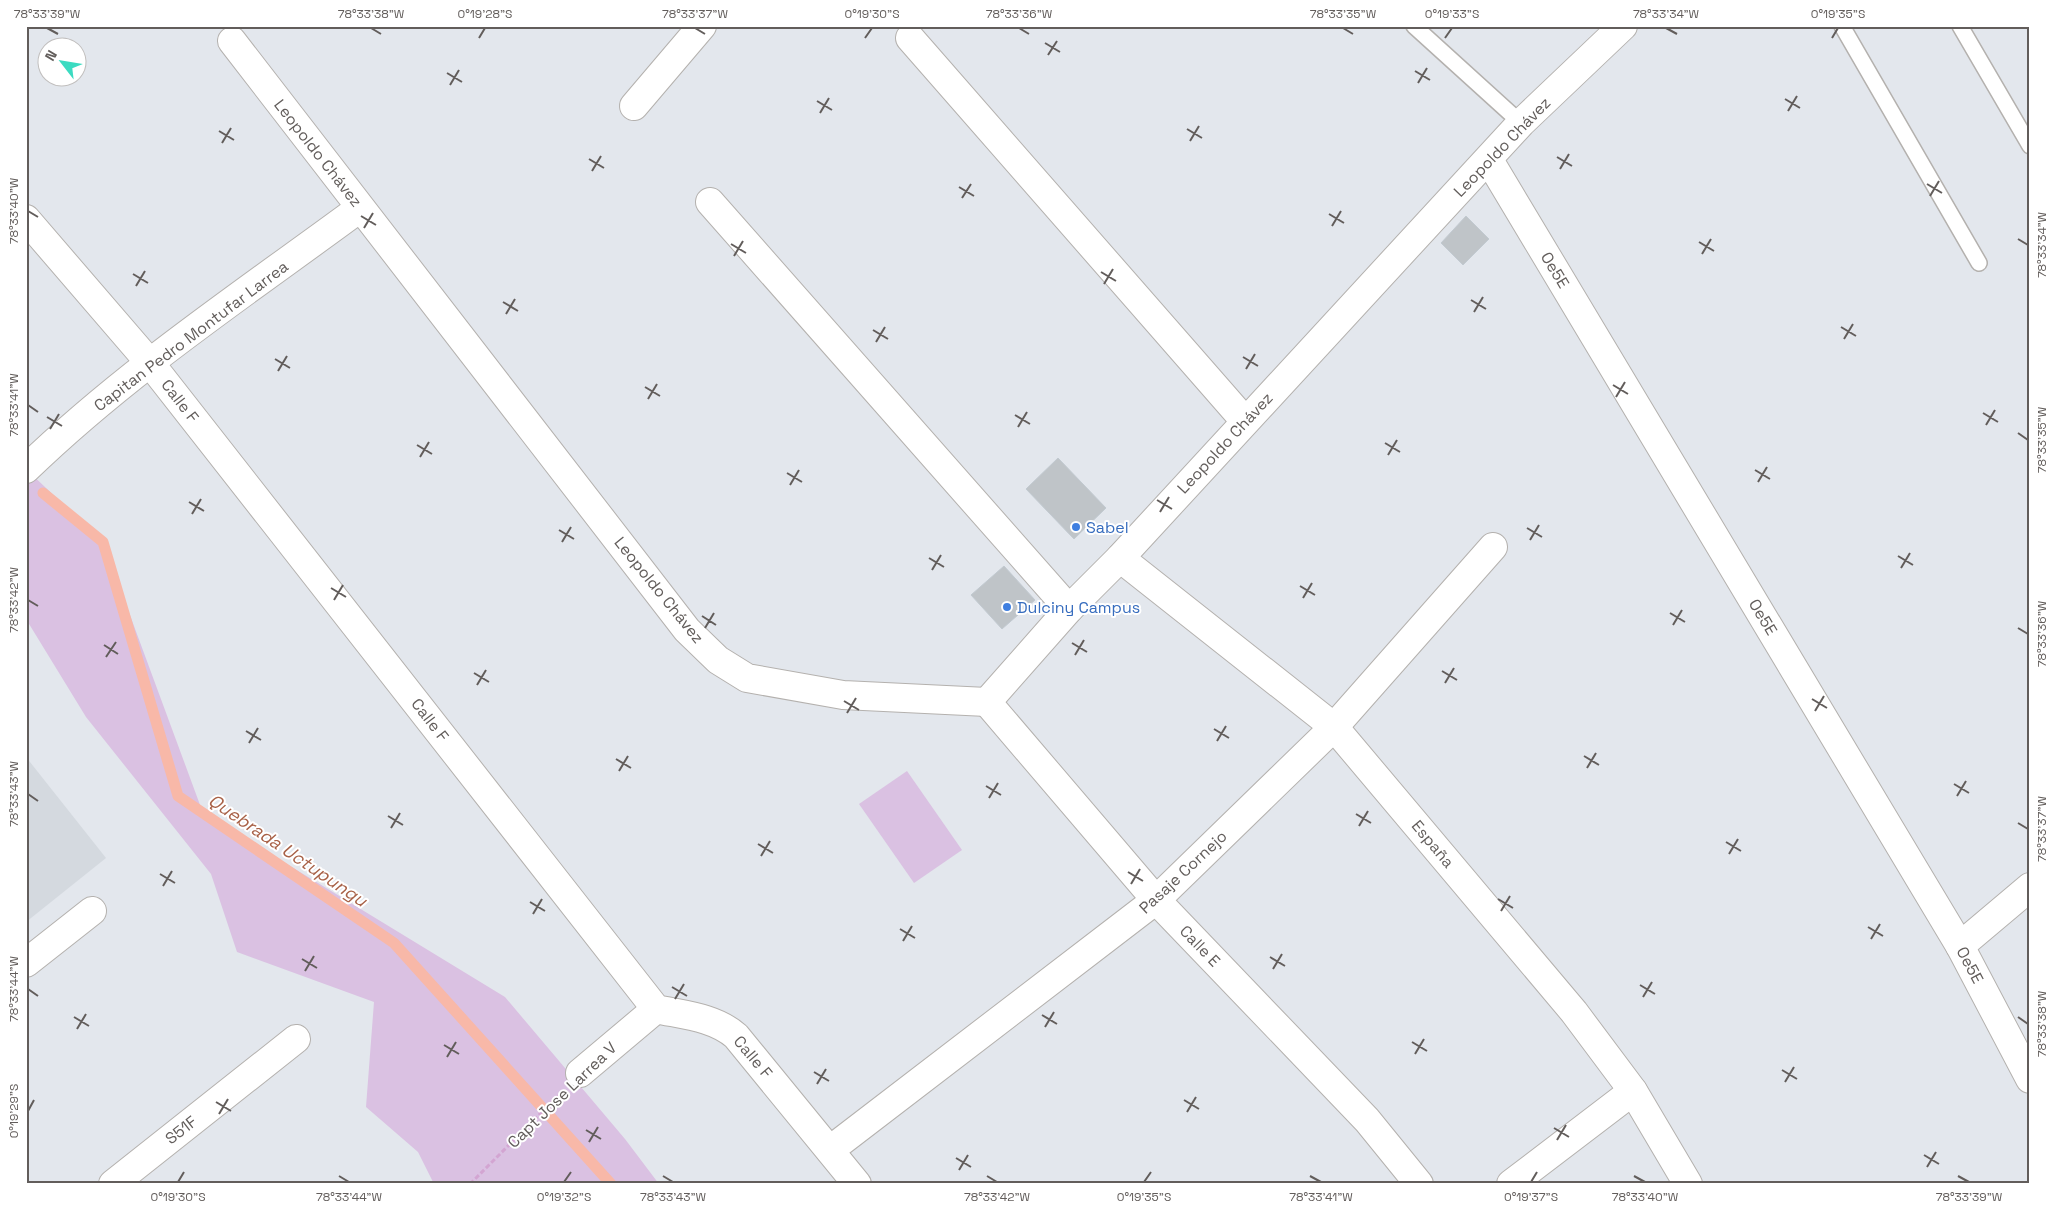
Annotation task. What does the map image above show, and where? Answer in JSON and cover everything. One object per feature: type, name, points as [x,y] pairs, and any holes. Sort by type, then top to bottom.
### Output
[{"type":"street","points":[[634,106],[702,26]]},
{"type":"street","name":"Leopoldo Chávez","points":[[232,41],[687,630],[718,660],[747,678],[842,695],[987,702],[1070,609],[1120,558],[1521,124],[1623,26]]},
{"type":"street","points":[[910,38],[1245,421]]},
{"type":"street","name":"Oe5E","points":[[1489,160],[1960,946],[2030,1079]]},
{"type":"street","points":[[710,202],[1070,609]]},
{"type":"street","name":"Capitan Pedro Montufar Larrea","points":[[26,468],[46,449],[150,363],[360,208]]},
{"type":"street","name":"Calle F","points":[[26,219],[150,363],[656,1009],[713,1022],[727,1028],[736,1036],[857,1184]]},
{"type":"street","name":"Pasaje Cornejo","points":[[830,1150],[1156,900],[1334,727],[1493,547]]},
{"type":"street","name":"España","points":[[1120,558],[1334,727],[1574,1012],[1633,1091],[1688,1184]]},
{"type":"street","name":"Calle E","points":[[987,702],[1156,900],[1367,1120],[1419,1184]]},
{"type":"street","points":[[1960,946],[2030,887]]},
{"type":"street","points":[[26,963],[92,911]]},
{"type":"street","name":"Capt Jose Larrea V","points":[[580,1073],[656,1009]]},
{"type":"street","name":"S51F","points":[[113,1184],[296,1039]]},
{"type":"street","points":[[1511,1184],[1633,1091]]},
{"type":"lane","points":[[1414,26],[1521,124]]},
{"type":"lane","points":[[1842,26],[1979,263]]},
{"type":"lane","points":[[1960,26],[2030,146]]},
{"type":"path","name":"Capt Jose Larrea V","points":[[470,1184],[580,1073]]},
{"type":"shaded area","points":[[26,469],[103,542],[203,813],[505,997],[625,1139],[659,1184],[434,1184],[418,1152],[366,1107],[374,1002],[237,952],[211,874],[86,717],[26,619]]},
{"type":"shaded area","points":[[26,757],[106,858],[26,922]]},
{"type":"shaded area","points":[[907,771],[962,850],[914,883],[859,804]]},
{"type":"building","points":[[1466,216],[1489,239],[1463,265],[1441,243]]},
{"type":"building","points":[[1058,458],[1106,508],[1074,539],[1026,489]]},
{"type":"building","points":[[1004,566],[1035,600],[1002,629],[971,595]]},
{"type":"waterway","name":"Quebrada Uctupungu","points":[[43,493],[103,542],[178,796],[394,943],[611,1184]]},
{"type":"place","name":"Sabel","points":[[1076,527]]},
{"type":"place","name":"Dulciny Campus","points":[[1007,607]]}]
